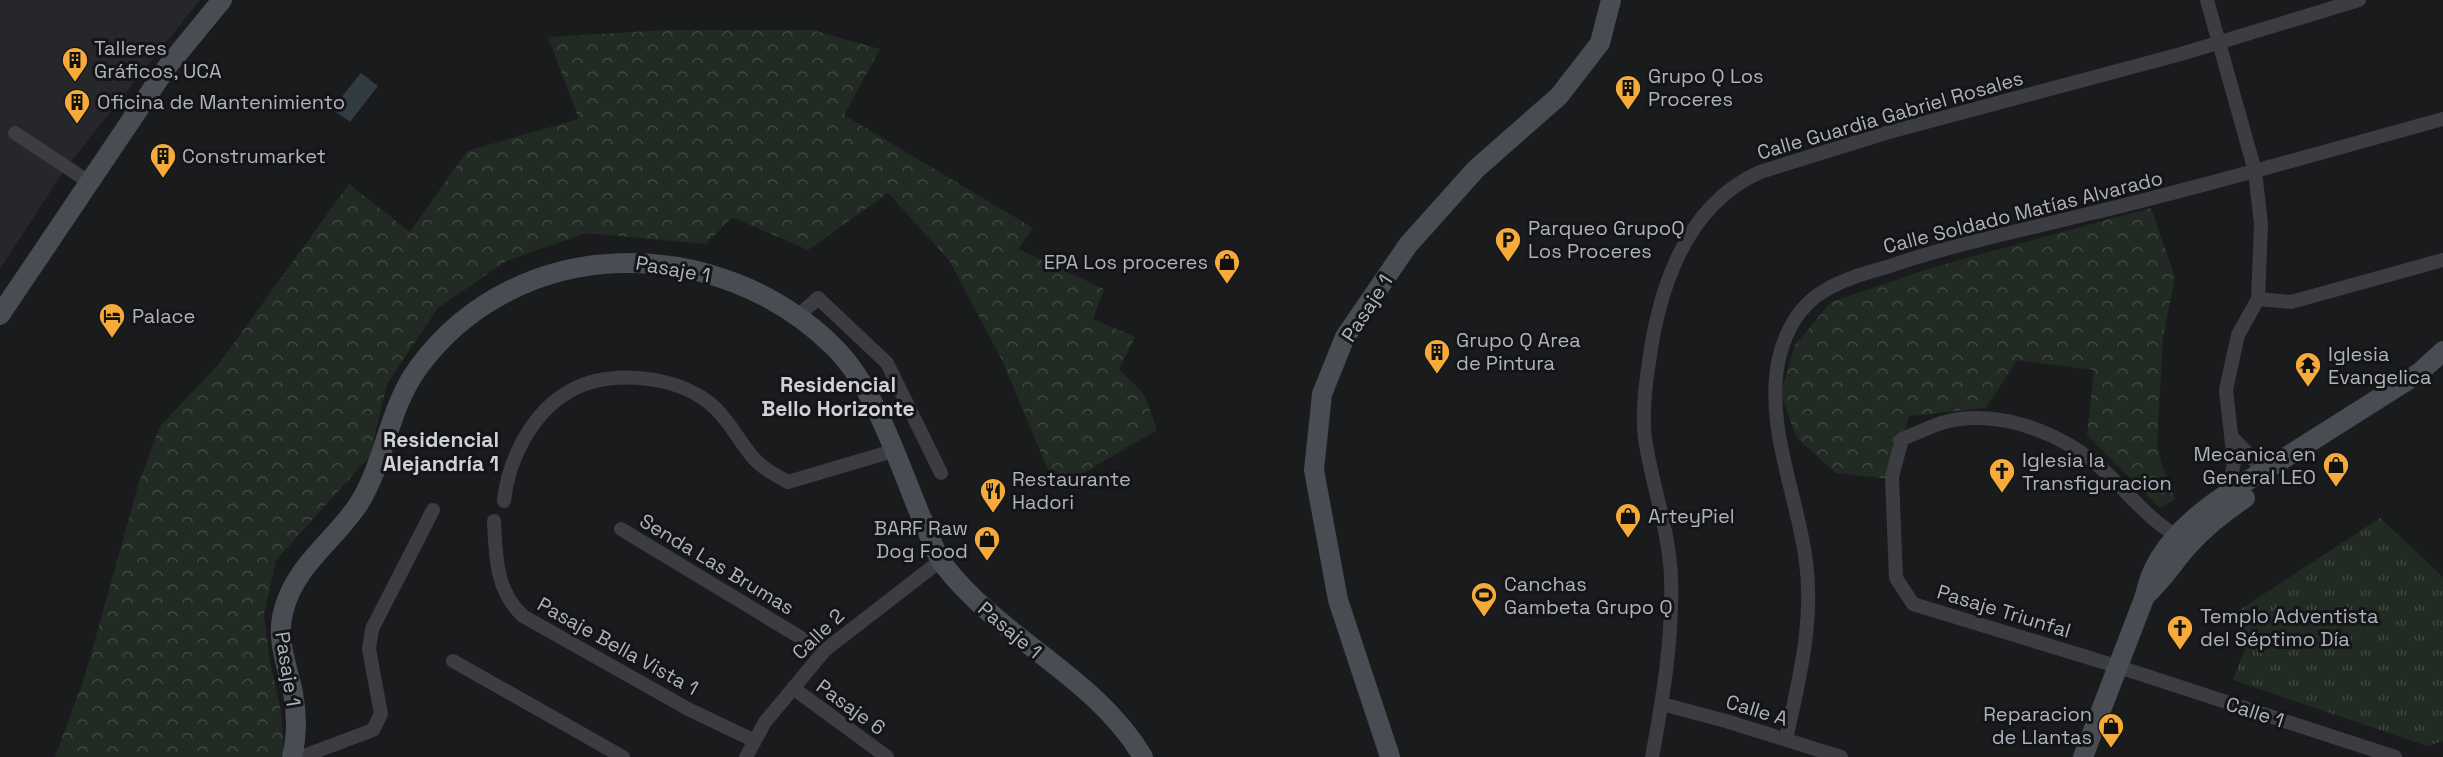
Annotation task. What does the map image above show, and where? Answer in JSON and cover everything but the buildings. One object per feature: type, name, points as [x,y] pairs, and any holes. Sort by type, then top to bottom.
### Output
[{"type":"street","points":[[0,315],[167,67],[222,0]]},
{"type":"street","name":"Pasaje 1","points":[[1390,757],[1338,600],[1314,470],[1322,394],[1345,338],[1408,245],[1476,169],[1559,96],[1600,43],[1611,0]]},
{"type":"street","points":[[2207,0],[2255,171],[2261,224],[2258,299],[2238,335],[2228,370],[2226,409],[2234,473],[2228,494]]},
{"type":"street","name":"Calle Guardia Gabriel Rosales","points":[[1652,757],[1662,704],[1672,618],[1671,574],[1645,437],[1646,386],[1656,319],[1663,294],[1685,241],[1711,206],[1742,180],[1760,172],[1889,132],[2181,54],[2219,40],[2359,0]]},
{"type":"street","name":"Calle Soldado Matías Alvarado","points":[[1786,739],[1801,671],[1808,603],[1806,564],[1780,438],[1776,384],[1779,359],[1794,317],[1809,301],[1835,285],[1930,252],[2216,184],[2443,119]]},
{"type":"street","points":[[15,133],[89,182]]},
{"type":"street","points":[[2258,299],[2291,302],[2443,260]]},
{"type":"street","name":"Pasaje 1","points":[[297,754],[297,724],[293,695],[280,637],[283,610],[301,570],[358,505],[375,473],[398,404],[417,369],[471,316],[519,287],[550,274],[589,264],[631,261],[680,268],[726,279],[762,294],[798,316],[837,349],[861,379],[940,561],[969,595],[1008,631],[1089,693],[1120,723],[1143,757]]},
{"type":"street","points":[[798,316],[818,298],[887,363],[941,473]]},
{"type":"street","points":[[2083,757],[2116,666],[2145,596],[2148,575],[2177,536],[2196,517],[2228,494],[2420,374],[2443,351]]},
{"type":"street","points":[[2145,596],[2160,582],[2188,546],[2226,511],[2430,379],[2443,367]]},
{"type":"street","points":[[504,501],[510,469],[523,442],[540,417],[569,391],[617,379],[660,380],[687,388],[704,398],[721,411],[752,457],[788,482],[893,450]]},
{"type":"street","name":"Pasaje Triunfal","points":[[2116,666],[1913,603],[1896,578],[1892,477],[1902,439],[1945,422],[1993,417],[2058,438],[2096,463],[2158,525],[2177,536]]},
{"type":"street","points":[[2231,435],[2264,471]]},
{"type":"street","points":[[297,754],[373,730],[381,714],[369,649],[372,628],[433,510]]},
{"type":"street","name":"Pasaje Bella Vista 1","points":[[494,521],[496,570],[505,594],[523,616],[688,709],[753,740]]},
{"type":"street","points":[[2158,525],[2161,555]]},
{"type":"street","name":"Senda Las Brumas","points":[[621,529],[825,650]]},
{"type":"street","name":"Calle 2","points":[[746,757],[753,740],[792,688],[825,650],[940,561]]},
{"type":"street","points":[[453,661],[623,757]]},
{"type":"street","name":"Calle 1","points":[[2116,666],[2394,757]]},
{"type":"street","name":"Pasaje 6","points":[[792,688],[887,757]]},
{"type":"street","name":"Calle A","points":[[1662,704],[1841,757]]},
{"type":"shaded area","points":[[0,0],[200,0],[65,169],[0,269]]},
{"type":"shaded area","points":[[361,73],[378,86],[350,122],[332,109]]},
{"type":"green space","points":[[667,30],[812,30],[880,49],[844,115],[1033,228],[1018,249],[1104,289],[1093,319],[1135,337],[1119,369],[1144,394],[1157,430],[1056,489],[1002,360],[949,260],[888,193],[808,250],[732,217],[706,244],[586,233],[506,261],[438,308],[387,384],[370,456],[276,560],[264,615],[269,657],[281,711],[284,752],[281,757],[55,757],[85,676],[139,482],[160,426],[218,365],[349,184],[410,232],[467,151],[579,119],[548,37]]},
{"type":"green space","points":[[2151,208],[2175,277],[2163,337],[2157,444],[2162,466],[2175,499],[2160,508],[2087,435],[2094,370],[2017,360],[1986,408],[1909,416],[1889,479],[1836,473],[1796,437],[1781,394],[1795,345],[1831,302],[1934,267]]},
{"type":"green space","points":[[2380,518],[2443,577],[2443,741],[2427,746],[2233,680],[2245,649],[2235,613]]},
{"type":"place","name":"Talleres Gráficos, UCA","points":[[75,83]]},
{"type":"place","name":"Grupo Q Los Proceres","points":[[1628,111]]},
{"type":"place","name":"Oficina de Mantenimiento","points":[[77,125]]},
{"type":"place","name":"Construmarket","points":[[163,179]]},
{"type":"place","name":"Parqueo GrupoQ Los Proceres","points":[[1508,263]]},
{"type":"place","name":"EPA Los proceres","points":[[1227,285]]},
{"type":"place","name":"Palace","points":[[112,339]]},
{"type":"place","name":"Grupo Q Area de Pintura","points":[[1437,375]]},
{"type":"place","name":"Iglesia Evangelica","points":[[2308,388]]},
{"type":"place","name":"Mecanica en General LEO","points":[[2336,488]]},
{"type":"place","name":"Iglesia la Transfiguracion","points":[[2002,494]]},
{"type":"place","name":"Restaurante Hadori","points":[[993,514]]},
{"type":"place","name":"ArteyPiel","points":[[1628,539]]},
{"type":"place","name":"BARF Raw Dog Food","points":[[987,562]]},
{"type":"place","name":"Canchas Gambeta Grupo Q","points":[[1484,618]]},
{"type":"place","name":"Templo Adventista del Séptimo Día","points":[[2180,651]]},
{"type":"place","name":"Reparacion de Llantas","points":[[2111,749]]},
{"type":"district","name":"Residencial Bello Horizonte","points":[[838,397]]},
{"type":"district","name":"Residencial Alejandría 1","points":[[441,452]]}]
